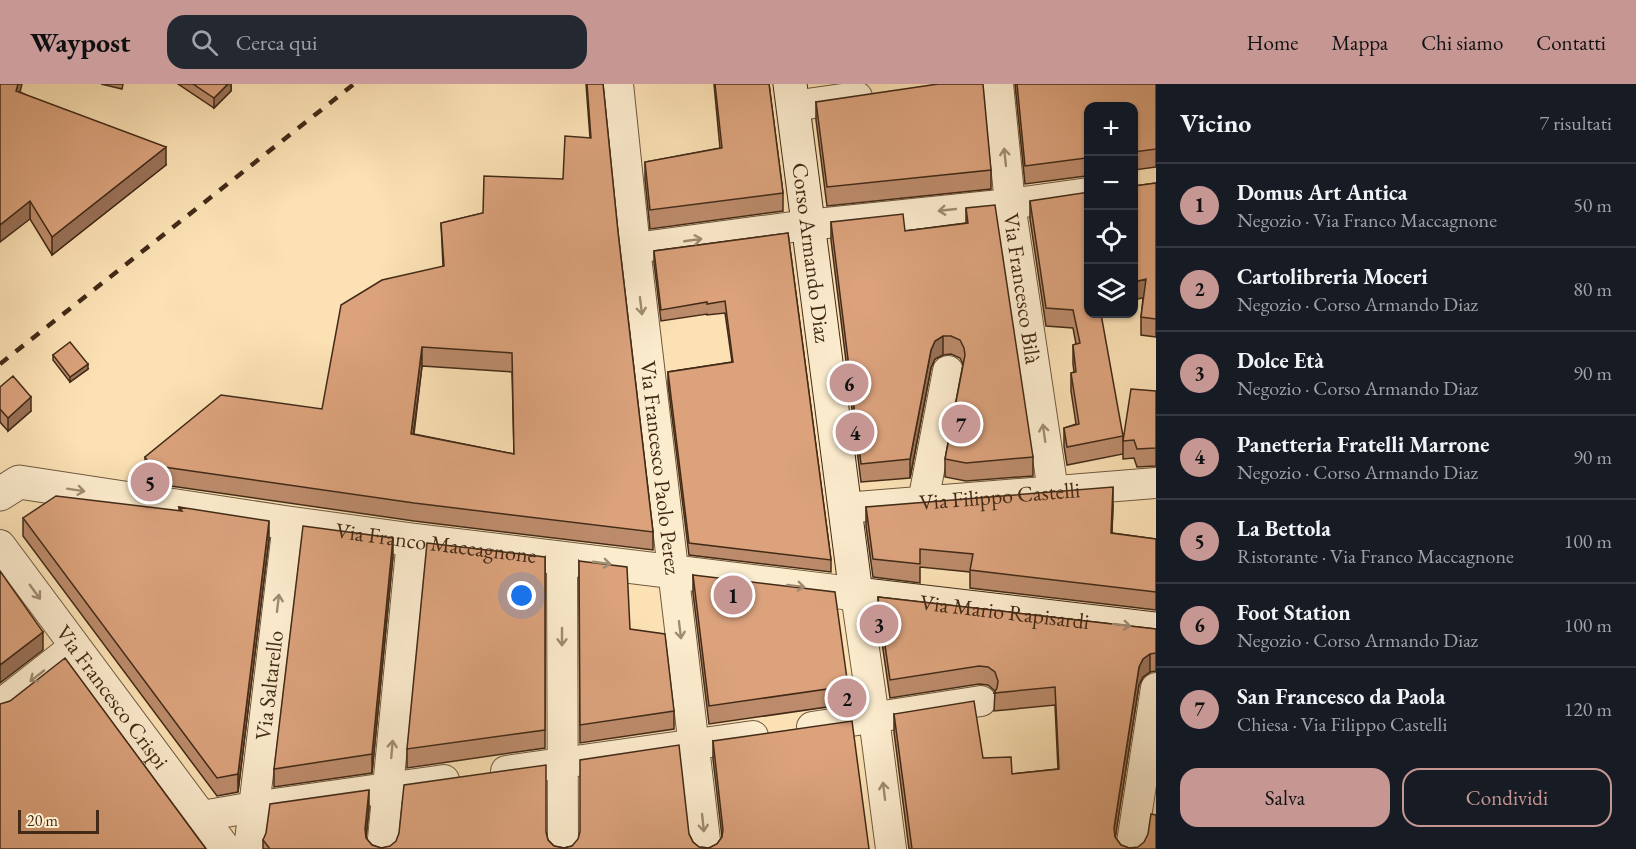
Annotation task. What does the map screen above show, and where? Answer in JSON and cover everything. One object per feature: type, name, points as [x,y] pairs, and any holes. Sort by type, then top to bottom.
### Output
[{"type":"street","name":"Via Francesco Paolo Perez","points":[[618,84],[634,248],[706,849]]},
{"type":"street","name":"Via Francesco Bilà","points":[[998,84],[1010,204],[1053,491]]},
{"type":"street","points":[[791,95],[885,92]]},
{"type":"street","name":"Corso Armando Diaz","points":[[791,95],[891,849]]},
{"type":"street","points":[[634,248],[807,225],[1010,204],[1084,194]]},
{"type":"street","points":[[922,502],[948,371]]},
{"type":"street","name":"Via Filippo Castelli","points":[[844,508],[1156,483]]},
{"type":"street","name":"Via Franco Maccagnone","points":[[9,488],[856,594]]},
{"type":"street","name":"Via Saltarello","points":[[249,849],[288,523]]},
{"type":"street","points":[[382,849],[412,540]]},
{"type":"street","name":"Via Francesco Crispi","points":[[0,545],[226,849]]},
{"type":"street","points":[[562,557],[563,849]]},
{"type":"street","name":"Via Mario Rapisardi","points":[[856,594],[1156,629]]},
{"type":"street","points":[[0,705],[74,647]]},
{"type":"street","points":[[1131,849],[1156,688]]},
{"type":"street","points":[[202,816],[981,701]]},
{"type":"building","points":[[0,84],[18,84],[16,91],[166,147],[52,237],[30,201],[0,225]]},
{"type":"building","points":[[193,84],[228,84],[214,98]]},
{"type":"building","points":[[587,84],[603,84],[653,532],[414,503],[150,465],[145,457],[221,395],[322,409],[341,305],[382,280],[444,266],[441,223],[483,213],[484,176],[563,179],[565,136],[591,138]],"holes":[[[422,347],[512,353],[514,454],[411,434]]]},
{"type":"building","points":[[715,84],[769,84],[783,193],[650,210],[645,162],[722,148]]},
{"type":"building","points":[[938,84],[983,84],[991,170],[827,187],[816,102]]},
{"type":"building","points":[[1017,84],[1156,84],[1156,149],[1138,151],[1138,102],[1084,102],[1084,159],[1025,166]]},
{"type":"building","points":[[1156,183],[1156,319],[1141,317],[1146,279],[1138,281],[1138,185]]},
{"type":"building","points":[[1084,193],[1084,318],[1102,318],[1123,436],[1067,447],[1064,428],[1079,424],[1071,373],[1076,372],[1073,345],[1080,343],[1073,310],[1046,308],[1030,201]]},
{"type":"building","points":[[995,205],[1033,457],[966,463],[945,459],[965,355],[960,340],[951,336],[943,336],[935,341],[931,350],[910,459],[861,464],[831,222],[903,214],[905,231],[968,223],[966,208]]},
{"type":"building","points":[[788,233],[831,560],[689,543],[668,372],[733,362],[725,301],[661,310],[654,251]]},
{"type":"building","points":[[70,342],[88,364],[70,377],[53,355]]},
{"type":"building","points":[[13,376],[31,397],[8,418],[0,409],[0,387]]},
{"type":"building","points":[[1131,389],[1156,391],[1156,448],[1137,449],[1134,440],[1123,441]]},
{"type":"building","points":[[1113,487],[1111,533],[1156,539],[1156,592],[970,570],[973,554],[920,549],[920,564],[873,559],[866,507]]},
{"type":"building","points":[[56,496],[182,511],[179,507],[269,521],[238,774],[217,778],[23,518]]},
{"type":"building","points":[[303,526],[393,538],[372,754],[274,769]]},
{"type":"building","points":[[427,543],[545,557],[545,730],[407,749]]},
{"type":"building","points":[[579,561],[627,567],[630,629],[665,634],[674,711],[580,725]]},
{"type":"building","points":[[0,571],[43,632],[0,665]]},
{"type":"building","points":[[693,575],[835,592],[848,686],[709,706]]},
{"type":"building","points":[[878,597],[1156,629],[1156,653],[1143,659],[1139,667],[1114,828],[1115,837],[1121,845],[1129,848],[1138,847],[1148,834],[1151,814],[1156,815],[1156,849],[912,849],[894,714],[974,701],[983,758],[1011,757],[1012,774],[1059,769],[1055,687],[994,693],[998,681],[995,672],[988,667],[979,666],[890,680]]},
{"type":"building","points":[[65,658],[206,849],[0,849],[0,704],[10,701]]},
{"type":"building","points":[[852,721],[869,849],[270,849],[263,840],[270,804],[369,790],[366,838],[372,845],[381,848],[390,846],[396,841],[399,833],[404,785],[546,765],[546,832],[548,840],[554,846],[564,848],[572,846],[580,832],[580,760],[679,745],[689,834],[699,847],[709,848],[717,844],[722,837],[723,830],[713,741]]},
{"type":"railway","points":[[0,364],[354,84]]},
{"type":"place","name":"Foot Station","points":[[849,383]]},
{"type":"place","name":"San Francesco da Paola","points":[[961,424]]},
{"type":"place","name":"Panetteria Fratelli Marrone","points":[[855,432]]},
{"type":"place","name":"La Bettola","points":[[150,482]]},
{"type":"place","name":"Domus Art Antica","points":[[733,595]]},
{"type":"place","name":"Dolce Età","points":[[879,624]]},
{"type":"place","name":"Cartolibreria Moceri","points":[[847,698]]}]
